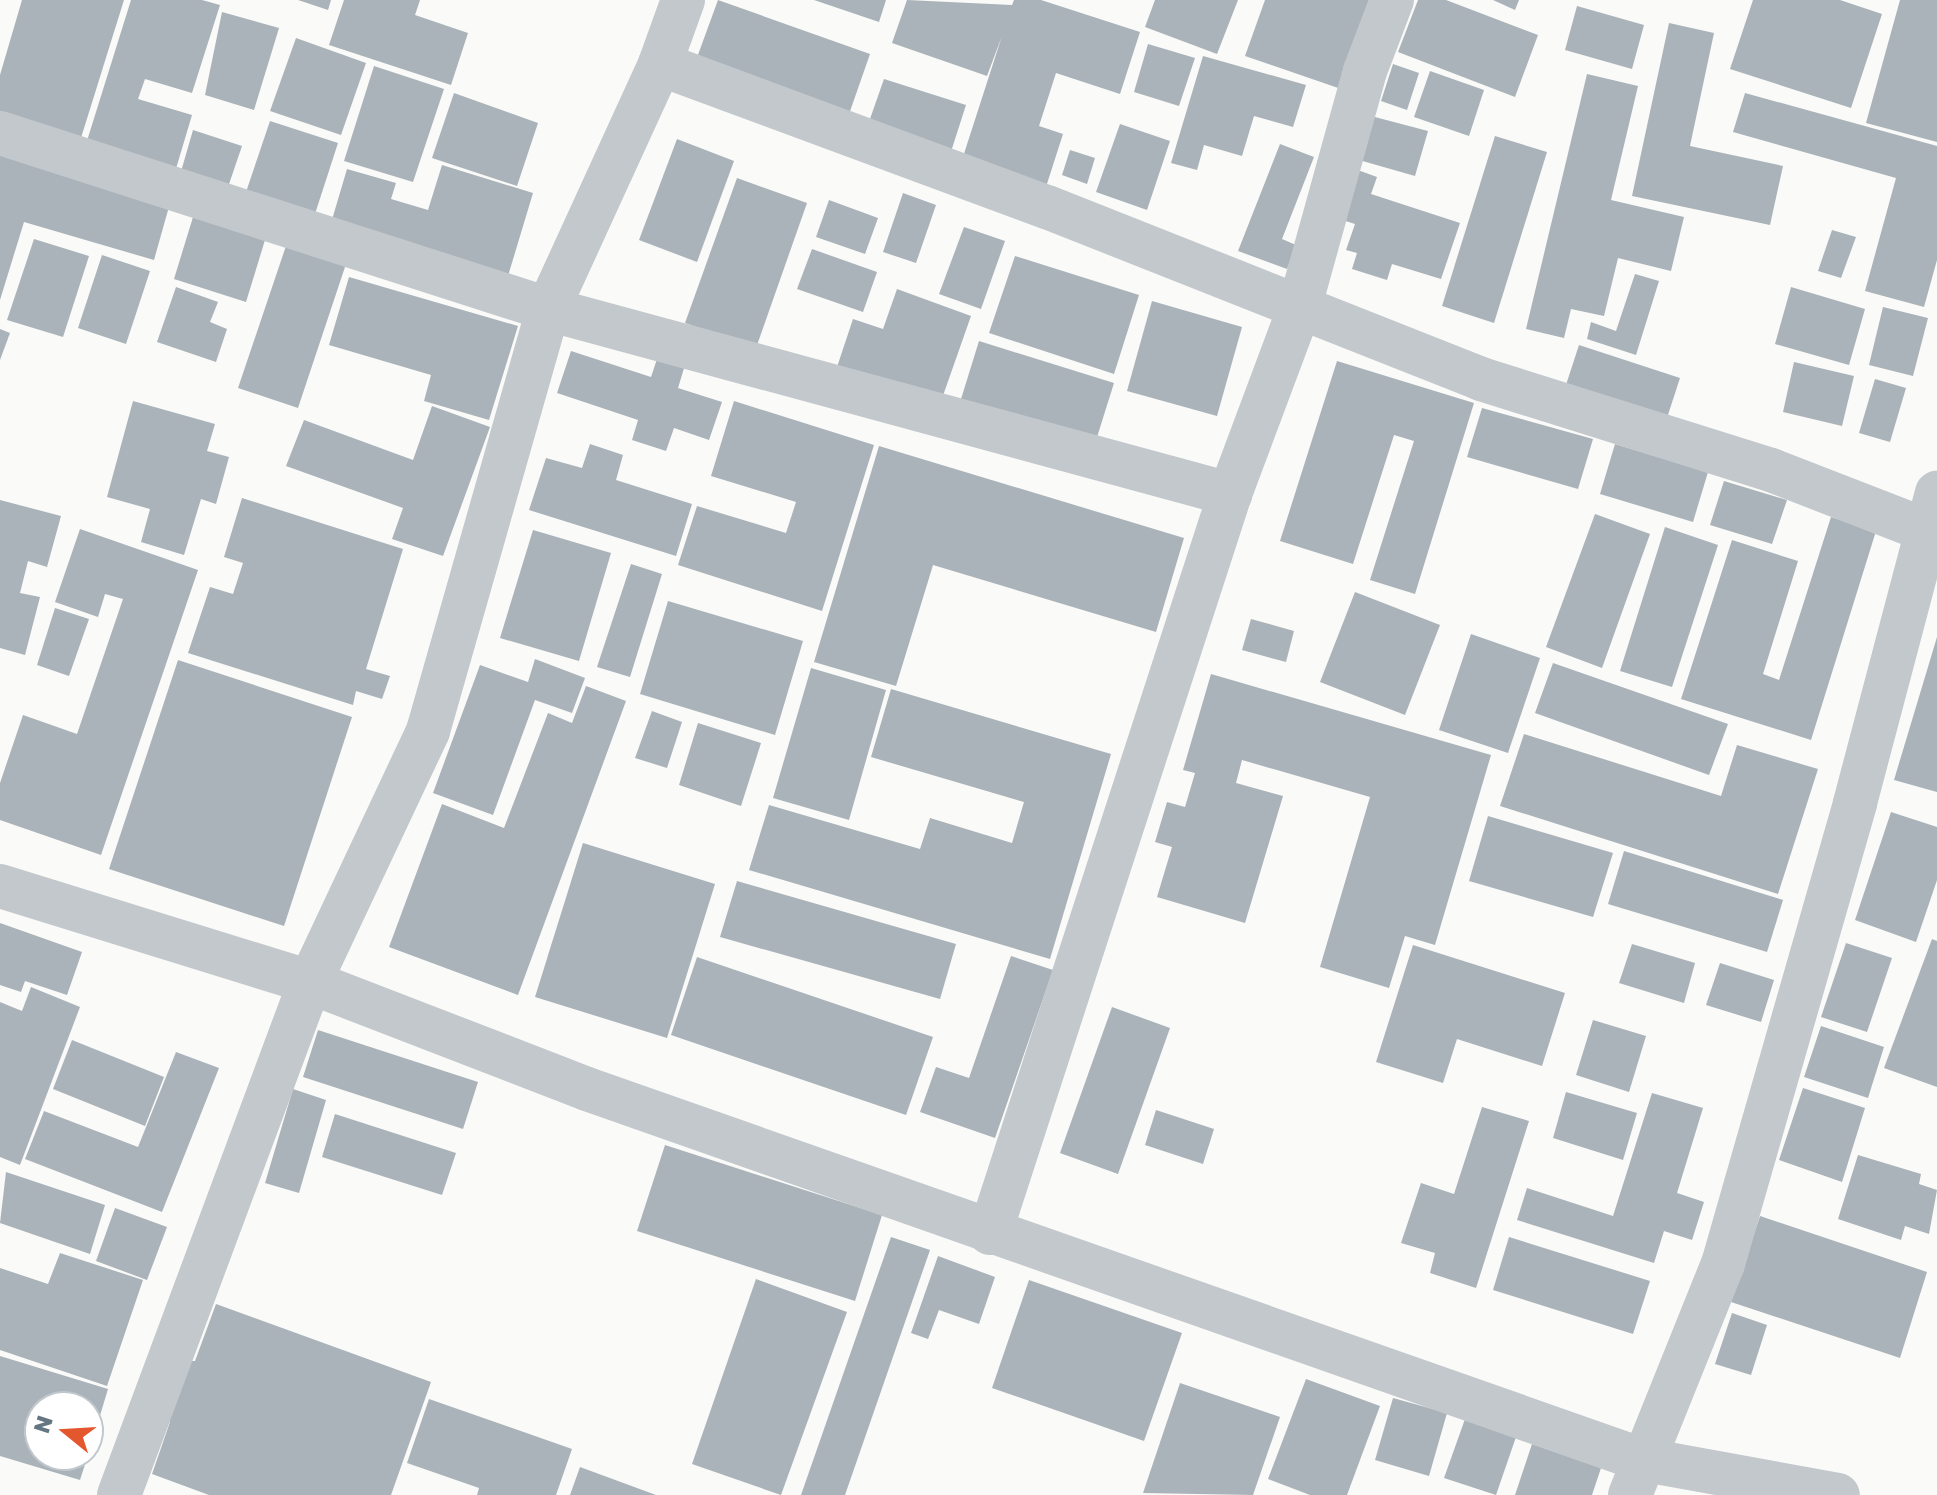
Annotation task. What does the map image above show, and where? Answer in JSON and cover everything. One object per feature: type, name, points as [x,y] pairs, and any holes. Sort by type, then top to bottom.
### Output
[{"type":"street","points":[[119,1495],[310,982],[428,731],[548,309],[660,64],[683,0]]},
{"type":"street","points":[[990,1233],[1230,494],[1299,309],[1365,71],[1392,0]]},
{"type":"street","points":[[660,64],[1047,207],[1299,309],[1612,424],[1932,512],[1723,1264],[1635,1477]]},
{"type":"street","points":[[0,133],[548,309],[1230,494]]},
{"type":"street","points":[[0,886],[310,982],[587,1089],[990,1233],[1635,1477],[1838,1495]]},
{"type":"building","points":[[22,0],[124,0],[80,141],[0,117],[0,75]]},
{"type":"building","points":[[131,0],[202,0],[220,5],[192,93],[145,79],[138,99],[192,115],[175,172],[86,144]]},
{"type":"building","points":[[298,0],[331,0],[328,10]]},
{"type":"building","points":[[344,0],[420,0],[415,15],[468,33],[451,85],[329,45]]},
{"type":"building","points":[[718,0],[870,54],[848,117],[695,63]]},
{"type":"building","points":[[814,0],[886,0],[879,22]]},
{"type":"building","points":[[907,0],[1012,5],[1014,0],[1041,0],[1140,32],[1120,94],[1056,73],[1039,126],[1063,134],[1045,190],[961,163],[1002,36],[987,76],[892,43]]},
{"type":"building","points":[[1155,0],[1238,0],[1217,54],[1145,27]]},
{"type":"building","points":[[1265,0],[1374,0],[1344,90],[1245,56]]},
{"type":"building","points":[[1418,0],[1446,0],[1538,35],[1515,97],[1398,52]]},
{"type":"building","points":[[1493,0],[1519,0],[1515,10]]},
{"type":"building","points":[[1753,0],[1840,0],[1882,14],[1851,108],[1730,69]]},
{"type":"building","points":[[1900,0],[1937,0],[1937,142],[1866,123]]},
{"type":"building","points":[[1577,6],[1644,25],[1632,69],[1565,50]]},
{"type":"building","points":[[222,12],[279,28],[254,110],[205,95]]},
{"type":"building","points":[[1669,23],[1714,33],[1690,146],[1783,166],[1770,225],[1632,196]]},
{"type":"building","points":[[296,38],[366,63],[341,135],[270,111]]},
{"type":"building","points":[[1148,44],[1195,58],[1179,106],[1134,92]]},
{"type":"building","points":[[1203,56],[1306,85],[1293,127],[1254,116],[1242,156],[1204,145],[1197,170],[1171,163]]},
{"type":"building","points":[[1393,64],[1419,73],[1407,110],[1381,101]]},
{"type":"building","points":[[374,66],[444,89],[413,182],[344,161]]},
{"type":"building","points":[[1430,71],[1484,90],[1469,136],[1414,117]]},
{"type":"building","points":[[1587,74],[1638,86],[1611,200],[1684,217],[1671,271],[1618,258],[1604,316],[1571,309],[1564,338],[1526,329]]},
{"type":"building","points":[[884,79],[966,105],[947,164],[864,136]]},
{"type":"building","points":[[454,93],[538,123],[517,186],[432,158]]},
{"type":"building","points":[[1745,93],[1937,146],[1937,260],[1924,307],[1865,291],[1896,178],[1733,132]]},
{"type":"building","points":[[1371,116],[1428,131],[1415,176],[1359,160]]},
{"type":"building","points":[[270,121],[338,143],[314,217],[245,195]]},
{"type":"building","points":[[1120,124],[1170,141],[1147,210],[1096,192]]},
{"type":"building","points":[[193,130],[242,146],[227,190],[180,175]]},
{"type":"building","points":[[1495,136],[1547,152],[1494,323],[1442,306]]},
{"type":"building","points":[[677,139],[734,161],[697,262],[639,240]]},
{"type":"building","points":[[1280,144],[1314,157],[1282,239],[1296,245],[1287,269],[1238,251]]},
{"type":"building","points":[[0,146],[172,196],[154,260],[24,222],[0,300]]},
{"type":"building","points":[[1070,150],[1095,158],[1087,184],[1062,175]]},
{"type":"building","points":[[442,165],[533,193],[508,276],[331,223],[347,169],[396,183],[391,199],[428,210]]},
{"type":"building","points":[[1352,168],[1377,177],[1371,194],[1460,223],[1441,279],[1392,264],[1387,280],[1352,269],[1357,253],[1346,250],[1355,224],[1336,218]]},
{"type":"building","points":[[737,178],[807,203],[756,348],[685,323]]},
{"type":"building","points":[[903,193],[936,205],[916,263],[883,252]]},
{"type":"building","points":[[829,200],[878,218],[865,254],[816,237]]},
{"type":"building","points":[[197,204],[269,227],[246,302],[174,279]]},
{"type":"building","points":[[964,227],[1005,241],[981,309],[939,294]]},
{"type":"building","points":[[1832,230],[1856,237],[1841,278],[1818,271]]},
{"type":"building","points":[[289,237],[348,258],[298,408],[238,388]]},
{"type":"building","points":[[34,239],[89,256],[63,337],[7,320]]},
{"type":"building","points":[[812,249],[877,272],[863,312],[797,289]]},
{"type":"building","points":[[102,255],[150,271],[126,344],[78,328]]},
{"type":"building","points":[[1015,256],[1139,295],[1114,374],[989,333]]},
{"type":"building","points":[[1635,274],[1659,281],[1636,355],[1587,339],[1591,322],[1616,331]]},
{"type":"building","points":[[349,277],[518,326],[489,420],[424,401],[431,375],[329,345]]},
{"type":"building","points":[[176,287],[218,302],[210,322],[227,329],[216,362],[157,342]]},
{"type":"building","points":[[1791,287],[1865,309],[1849,365],[1775,344]]},
{"type":"building","points":[[897,289],[971,316],[939,407],[836,370],[853,319],[883,329]]},
{"type":"building","points":[[1152,301],[1242,327],[1217,416],[1127,391]]},
{"type":"building","points":[[1883,307],[1928,318],[1913,376],[1869,365]]},
{"type":"building","points":[[0,329],[10,333],[0,360]]},
{"type":"building","points":[[979,341],[1114,383],[1092,453],[957,412]]},
{"type":"building","points":[[1579,345],[1680,378],[1665,424],[1564,391]]},
{"type":"building","points":[[571,351],[651,377],[658,356],[685,365],[678,388],[722,402],[709,440],[674,428],[666,451],[632,440],[638,420],[557,393]]},
{"type":"building","points":[[1337,361],[1474,403],[1415,594],[1370,580],[1414,441],[1394,435],[1353,564],[1280,541]]},
{"type":"building","points":[[1794,362],[1854,376],[1842,426],[1783,412]]},
{"type":"building","points":[[1875,379],[1906,388],[1890,442],[1859,433]]},
{"type":"building","points":[[133,401],[215,424],[207,451],[229,457],[216,504],[201,499],[184,555],[141,542],[150,509],[107,497]]},
{"type":"building","points":[[734,401],[874,445],[822,611],[678,565],[697,506],[786,533],[796,502],[711,476]]},
{"type":"building","points":[[432,406],[490,427],[443,556],[392,539],[403,508],[286,466],[304,420],[413,460]]},
{"type":"building","points":[[1482,408],[1593,439],[1578,489],[1467,457]]},
{"type":"building","points":[[590,444],[623,455],[616,480],[692,504],[676,556],[529,510],[546,458],[582,468]]},
{"type":"building","points":[[1615,444],[1708,472],[1693,522],[1600,494]]},
{"type":"building","points":[[879,446],[1184,538],[1156,632],[933,565],[896,686],[814,662]]},
{"type":"building","points":[[1724,481],[1787,500],[1772,544],[1710,525]]},
{"type":"building","points":[[242,498],[403,549],[366,669],[390,676],[382,699],[356,691],[353,705],[188,653],[210,587],[233,594],[243,563],[224,557]]},
{"type":"building","points":[[0,500],[61,516],[47,567],[28,561],[20,593],[40,597],[25,655],[0,648]]},
{"type":"building","points":[[1595,514],[1650,534],[1602,668],[1546,647]]},
{"type":"building","points":[[1831,517],[1876,531],[1811,740],[1681,699],[1732,540],[1798,561],[1763,674],[1779,680]]},
{"type":"building","points":[[1665,527],[1718,545],[1672,687],[1620,671]]},
{"type":"building","points":[[80,529],[198,570],[101,855],[0,820],[0,783],[23,715],[77,734],[123,599],[105,594],[98,617],[55,602]]},
{"type":"building","points":[[533,530],[611,553],[579,661],[500,638]]},
{"type":"building","points":[[631,564],[662,574],[630,677],[597,667]]},
{"type":"building","points":[[1355,592],[1440,625],[1405,715],[1320,682]]},
{"type":"building","points":[[668,601],[803,641],[775,735],[640,694]]},
{"type":"building","points":[[55,608],[89,619],[69,676],[37,665]]},
{"type":"building","points":[[1251,619],[1294,631],[1286,662],[1242,650]]},
{"type":"building","points":[[1471,634],[1540,658],[1508,753],[1439,730]]},
{"type":"building","points":[[1937,637],[1937,792],[1894,780]]},
{"type":"building","points":[[535,659],[585,678],[572,713],[535,700],[493,815],[433,793],[480,665],[528,682]]},
{"type":"building","points":[[178,660],[352,717],[284,926],[109,869]]},
{"type":"building","points":[[1553,663],[1728,724],[1709,775],[1535,713]]},
{"type":"building","points":[[811,668],[886,690],[849,820],[773,798]]},
{"type":"building","points":[[1211,674],[1491,755],[1435,945],[1405,936],[1389,988],[1320,967],[1370,797],[1242,760],[1236,783],[1283,796],[1245,923],[1157,897],[1172,847],[1155,842],[1167,802],[1185,807],[1195,773],[1183,770]]},
{"type":"building","points":[[586,686],[626,701],[518,995],[389,947],[442,804],[504,828],[548,713],[572,723]]},
{"type":"building","points":[[891,689],[1111,754],[1050,959],[749,870],[769,805],[920,849],[930,818],[1012,843],[1024,802],[871,757]]},
{"type":"building","points":[[652,711],[682,722],[667,768],[635,758]]},
{"type":"building","points":[[698,723],[761,743],[741,806],[679,785]]},
{"type":"building","points":[[1524,734],[1721,796],[1737,745],[1818,769],[1778,894],[1500,806]]},
{"type":"building","points":[[1891,812],[1937,827],[1937,880],[1916,942],[1855,920]]},
{"type":"building","points":[[1488,816],[1613,853],[1593,917],[1469,881]]},
{"type":"building","points":[[583,843],[715,884],[667,1038],[535,997]]},
{"type":"building","points":[[1624,851],[1783,900],[1767,952],[1608,904]]},
{"type":"building","points":[[737,881],[956,944],[940,999],[720,937]]},
{"type":"building","points":[[0,923],[82,952],[67,995],[25,981],[21,992],[0,985]]},
{"type":"building","points":[[1932,939],[1937,941],[1937,1087],[1884,1068]]},
{"type":"building","points":[[1846,943],[1892,958],[1867,1032],[1821,1017]]},
{"type":"building","points":[[1632,944],[1695,963],[1684,1003],[1619,983]]},
{"type":"building","points":[[1413,945],[1565,993],[1542,1066],[1457,1039],[1443,1083],[1376,1062]]},
{"type":"building","points":[[1011,956],[1053,970],[995,1138],[920,1112],[936,1067],[969,1078]]},
{"type":"building","points":[[697,957],[933,1037],[906,1115],[671,1035]]},
{"type":"building","points":[[1720,963],[1774,980],[1761,1022],[1706,1005]]},
{"type":"building","points":[[31,987],[80,1007],[20,1165],[0,1157],[0,1002],[22,1011]]},
{"type":"building","points":[[1112,1007],[1170,1028],[1118,1174],[1060,1153]]},
{"type":"building","points":[[1593,1020],[1646,1036],[1629,1092],[1576,1075]]},
{"type":"building","points":[[1821,1026],[1884,1047],[1868,1098],[1804,1077]]},
{"type":"building","points":[[318,1030],[478,1082],[463,1129],[303,1077]]},
{"type":"building","points":[[72,1040],[164,1077],[145,1126],[53,1089]]},
{"type":"building","points":[[176,1052],[219,1068],[162,1212],[25,1159],[44,1111],[138,1147]]},
{"type":"building","points":[[1803,1088],[1865,1108],[1842,1182],[1779,1160]]},
{"type":"building","points":[[293,1089],[326,1100],[299,1193],[265,1183]]},
{"type":"building","points":[[1566,1092],[1637,1113],[1623,1160],[1553,1138]]},
{"type":"building","points":[[1652,1093],[1703,1108],[1677,1193],[1704,1202],[1692,1240],[1664,1231],[1654,1263],[1517,1220],[1527,1188],[1613,1216]]},
{"type":"building","points":[[1482,1107],[1529,1121],[1476,1288],[1430,1273],[1435,1253],[1401,1243],[1421,1183],[1454,1194]]},
{"type":"building","points":[[1156,1110],[1214,1129],[1203,1164],[1145,1145]]},
{"type":"building","points":[[335,1114],[456,1153],[442,1195],[322,1157]]},
{"type":"building","points":[[665,1145],[882,1215],[855,1301],[637,1231]]},
{"type":"building","points":[[1858,1155],[1921,1174],[1919,1184],[1937,1190],[1929,1234],[1905,1226],[1901,1240],[1838,1219]]},
{"type":"building","points":[[6,1172],[105,1205],[90,1254],[0,1223]]},
{"type":"building","points":[[115,1208],[167,1227],[147,1280],[96,1261]]},
{"type":"building","points":[[1760,1216],[1927,1272],[1900,1358],[1731,1302]]},
{"type":"building","points":[[891,1237],[930,1250],[845,1495],[801,1495]]},
{"type":"building","points":[[1509,1237],[1650,1281],[1633,1334],[1493,1290]]},
{"type":"building","points":[[60,1253],[143,1280],[107,1386],[0,1350],[0,1268],[48,1284]]},
{"type":"building","points":[[938,1256],[995,1277],[979,1324],[939,1310],[928,1339],[911,1333]]},
{"type":"building","points":[[756,1279],[847,1312],[781,1495],[692,1464]]},
{"type":"building","points":[[1029,1280],[1182,1333],[1144,1441],[992,1388]]},
{"type":"building","points":[[216,1304],[431,1382],[391,1495],[209,1495],[152,1474],[170,1422],[162,1420],[184,1361],[195,1361]]},
{"type":"building","points":[[1732,1313],[1767,1325],[1751,1375],[1715,1364]]},
{"type":"building","points":[[0,1356],[108,1389],[104,1402],[104,1391],[24,1391],[24,1463],[0,1456]]},
{"type":"building","points":[[1306,1379],[1380,1406],[1347,1495],[1310,1495],[1268,1479]]},
{"type":"building","points":[[1180,1383],[1280,1417],[1253,1495],[1143,1493]]},
{"type":"building","points":[[1393,1398],[1447,1413],[1429,1476],[1375,1460]]},
{"type":"building","points":[[429,1399],[572,1449],[556,1495],[477,1495],[479,1488],[407,1463]]},
{"type":"building","points":[[1465,1419],[1516,1437],[1496,1495],[1444,1478]]},
{"type":"building","points":[[1532,1444],[1601,1468],[1592,1495],[1515,1495]]},
{"type":"building","points":[[580,1467],[656,1495],[570,1495]]},
{"type":"building","points":[[50,1471],[83,1471],[80,1480]]}]
